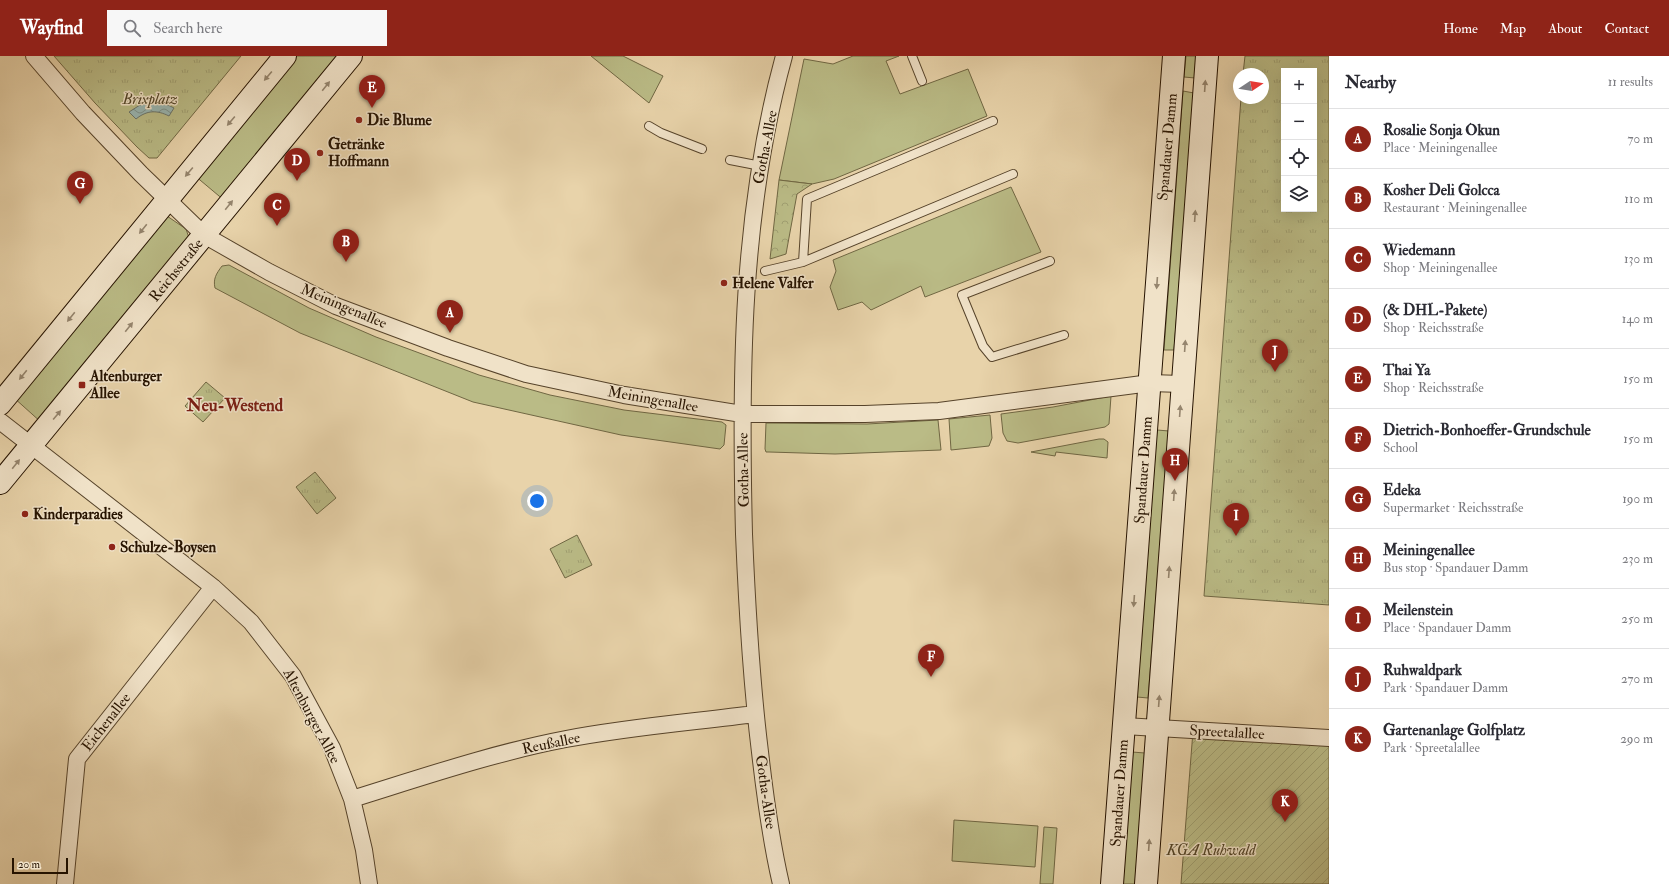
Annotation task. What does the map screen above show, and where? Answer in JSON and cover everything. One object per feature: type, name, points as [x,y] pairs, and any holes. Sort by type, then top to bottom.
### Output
[{"type":"main road","points":[[0,404],[167,198],[285,56]]},
{"type":"main road","name":"Reichsstraße","points":[[0,483],[351,56]]},
{"type":"main road","name":"Spandauer Damm","points":[[1112,884],[1174,56]]},
{"type":"main road","points":[[1146,884],[1207,56]]},
{"type":"street","points":[[34,56],[83,113],[141,174],[167,198]]},
{"type":"street","name":"Gotha-Allee","points":[[781,884],[765,798],[755,714],[747,610],[742,414],[745,312],[749,256],[761,166],[784,56]]},
{"type":"street","name":"Meiningenallee","points":[[167,198],[204,235],[269,272],[336,306],[448,348],[533,376],[624,395],[742,414],[865,414],[939,411],[1150,383],[1182,384]]},
{"type":"street","name":"Altenburger Allee","points":[[0,421],[213,587],[251,622],[293,676],[332,748],[352,799],[364,850],[369,884]]},
{"type":"street","name":"Eichenallee","points":[[65,884],[77,759],[213,587]]},
{"type":"street","name":"Reußallee","points":[[352,799],[474,761],[565,739],[646,726],[755,714]]},
{"type":"street","name":"Spreetalallee","points":[[1124,726],[1329,738]]},
{"type":"lane","points":[[912,56],[922,81]]},
{"type":"lane","points":[[803,262],[807,199],[993,122]]},
{"type":"lane","points":[[649,126],[661,133],[702,149]]},
{"type":"lane","points":[[730,160],[761,166]]},
{"type":"lane","points":[[765,271],[803,262],[1013,174]]},
{"type":"lane","points":[[1050,261],[962,295],[983,346],[992,357],[1064,335]]},
{"type":"green space","name":"Brixplatz","points":[[54,56],[241,56],[157,158],[149,158],[95,103]]},
{"type":"green space","points":[[291,56],[342,56],[225,201],[194,175]]},
{"type":"green space","points":[[591,56],[623,56],[663,76],[649,103]]},
{"type":"green space","points":[[853,56],[899,56],[886,61],[900,94],[968,69],[987,116],[834,179],[812,184],[779,180],[804,59],[833,64]]},
{"type":"green space","points":[[1186,56],[1197,56],[1195,78],[1184,77]]},
{"type":"green space","points":[[1245,56],[1329,56],[1329,605],[1204,596],[1241,104],[1269,104],[1269,68],[1244,68]]},
{"type":"green space","points":[[1183,91],[1194,93],[1174,350],[1164,350]]},
{"type":"green space","points":[[779,180],[812,184],[797,194],[786,254],[770,259]]},
{"type":"green space","points":[[1011,187],[1041,252],[925,297],[921,286],[871,310],[862,302],[838,310],[830,287],[836,271],[833,260]]},
{"type":"green space","points":[[167,216],[186,229],[189,238],[42,423],[13,397]]},
{"type":"green space","points":[[229,265],[309,308],[376,337],[479,375],[550,395],[624,410],[722,422],[726,425],[724,445],[720,449],[621,435],[473,402],[300,333],[215,288],[215,279],[218,272],[222,266]]},
{"type":"green space","points":[[206,382],[225,398],[203,422],[185,406]]},
{"type":"green space","points":[[1111,396],[1109,424],[1105,427],[1018,443],[1007,441],[1003,433],[1001,414],[1053,407]]},
{"type":"green space","points":[[990,415],[992,438],[989,446],[951,450],[949,419]]},
{"type":"green space","points":[[938,420],[941,450],[835,454],[766,452],[765,449],[766,423],[867,424]]},
{"type":"green space","points":[[1157,430],[1169,431],[1148,698],[1137,697]]},
{"type":"green space","points":[[1104,439],[1108,442],[1107,458],[1056,452],[1055,456],[1031,452]]},
{"type":"green space","points":[[315,472],[336,498],[317,514],[296,487]]},
{"type":"green space","points":[[577,535],[592,565],[565,578],[550,549]]},
{"type":"green space","name":"KGA Ruhwald","points":[[1193,731],[1329,738],[1329,884],[1181,884]]},
{"type":"green space","points":[[1132,752],[1145,753],[1135,884],[1122,884]]},
{"type":"green space","points":[[954,820],[1038,826],[1035,867],[952,861]]},
{"type":"green space","points":[[1044,827],[1057,828],[1053,884],[1040,884]]},
{"type":"water","points":[[153,102],[166,104],[174,108],[169,116],[152,112],[144,114],[136,119],[129,112],[140,105]]},
{"type":"place","name":"Thai Ya","points":[[372,108]]},
{"type":"place","name":"Die Blume","points":[[359,120]]},
{"type":"place","name":"Getränke Hoffmann","points":[[320,153]]},
{"type":"place","name":"(& DHL-Pakete)","points":[[297,181]]},
{"type":"place","name":"Edeka","points":[[80,204]]},
{"type":"place","name":"Wiedemann","points":[[277,226]]},
{"type":"place","name":"Kosher Deli Golcca","points":[[346,262]]},
{"type":"place","name":"Helene Valfer","points":[[724,283]]},
{"type":"place","name":"Rosalie Sonja Okun","points":[[450,333]]},
{"type":"place","name":"Ruhwaldpark","points":[[1275,372]]},
{"type":"place","name":"Altenburger Allee","points":[[82,385]]},
{"type":"place","name":"Meiningenallee","points":[[1175,481]]},
{"type":"place","name":"Kinderparadies","points":[[25,514]]},
{"type":"place","name":"Meilenstein","points":[[1236,536]]},
{"type":"place","name":"Schulze-Boysen","points":[[112,547]]},
{"type":"place","name":"Dietrich-Bonhoeffer-Grundschule","points":[[931,677]]},
{"type":"place","name":"Gartenanlage Golfplatz","points":[[1285,822]]},
{"type":"district","name":"Neu-Westend","points":[[235,405]]}]
